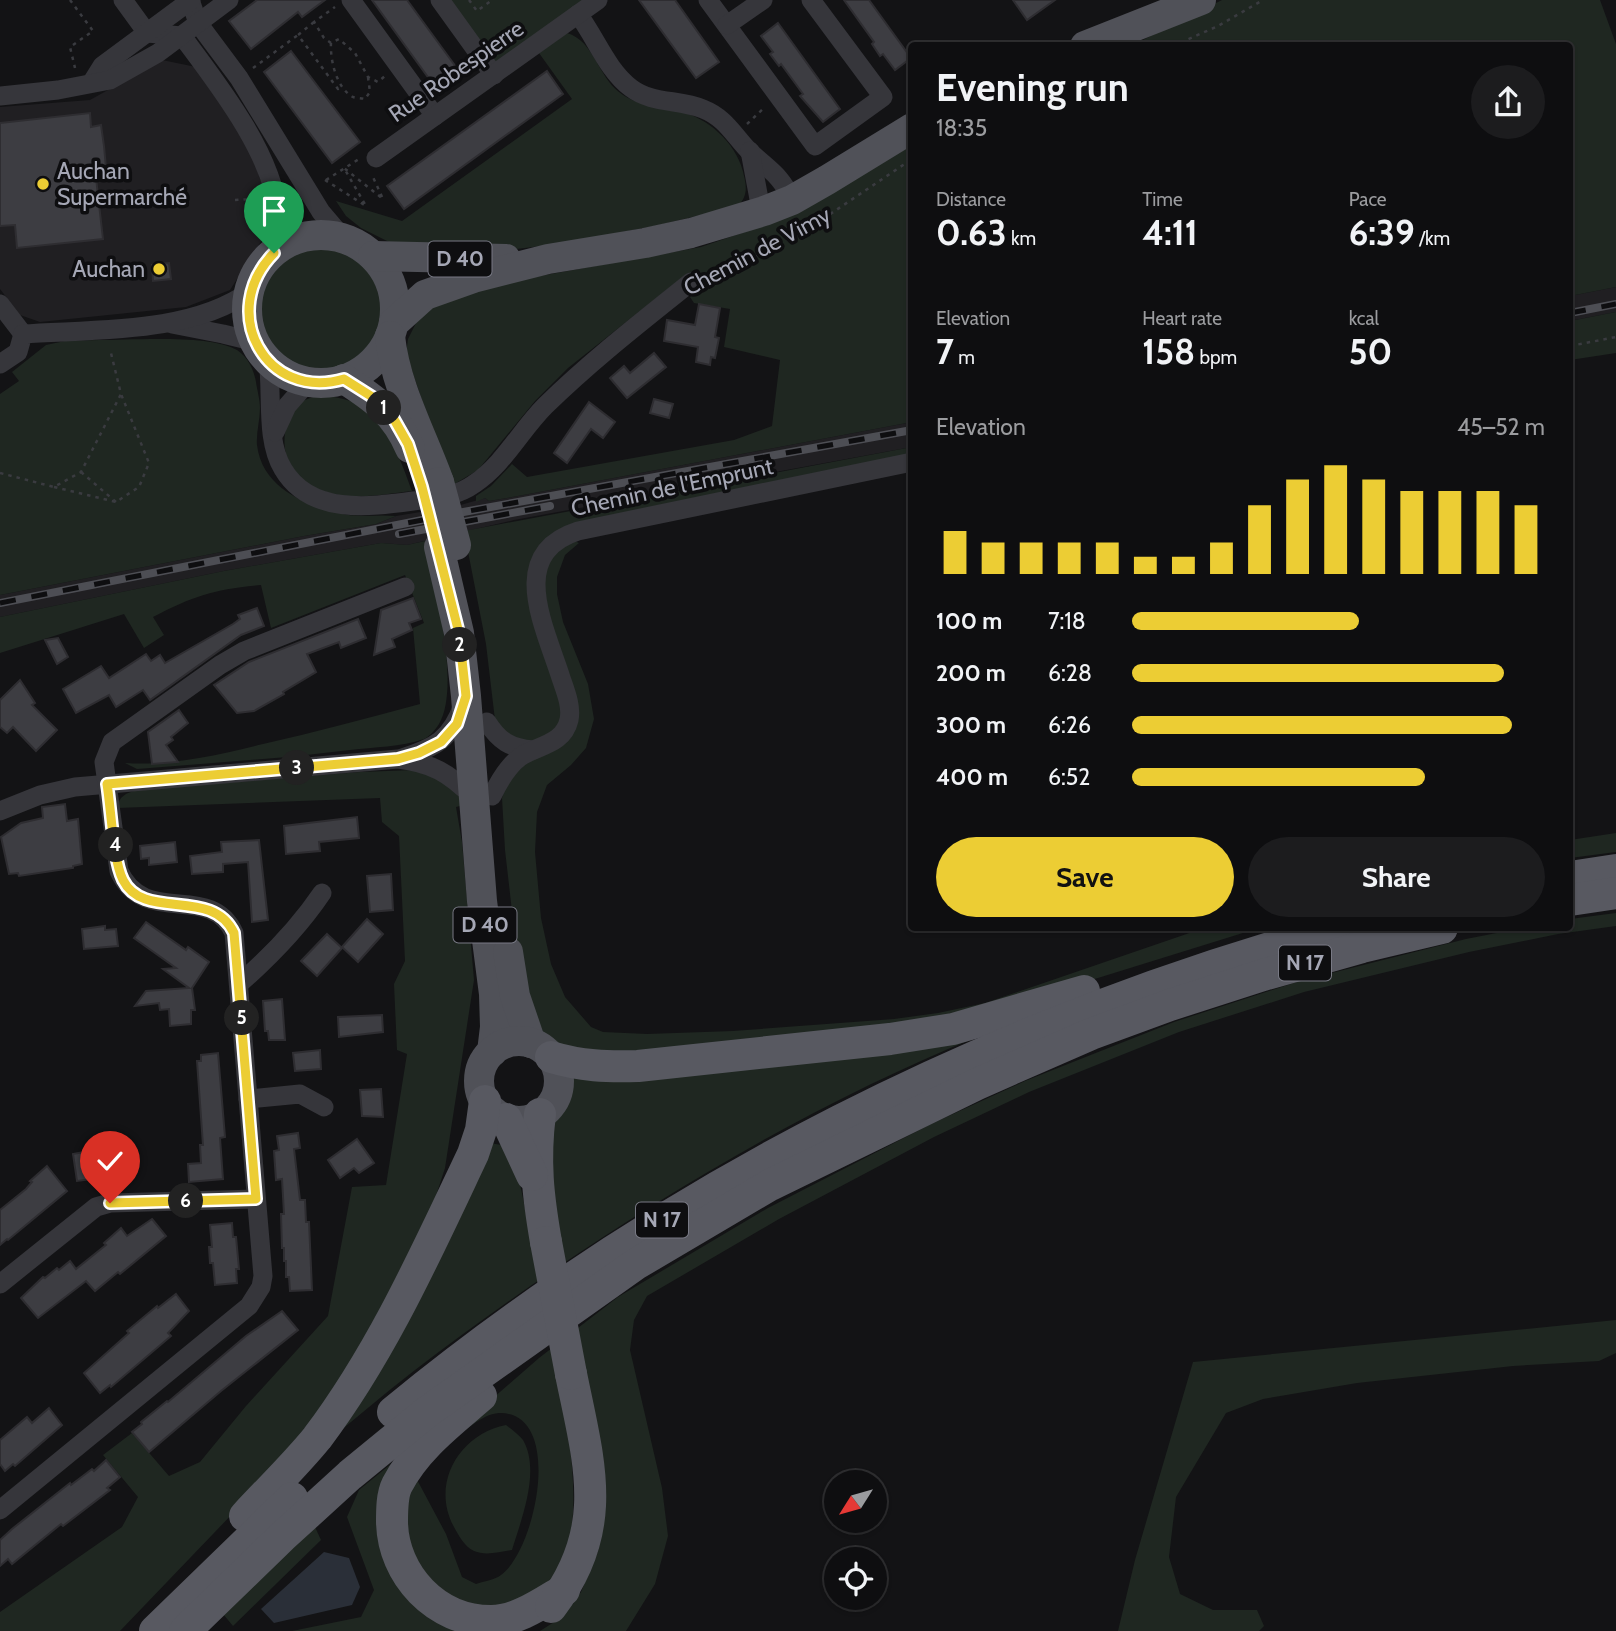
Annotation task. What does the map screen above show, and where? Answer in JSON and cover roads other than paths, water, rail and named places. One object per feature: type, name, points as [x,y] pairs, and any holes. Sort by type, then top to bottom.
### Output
[{"type":"highway","points":[[1573,877],[1616,870]]},
{"type":"highway","points":[[1573,900],[1616,893]]},
{"type":"highway","name":"N 17","points":[[155,1631],[258,1529],[336,1459],[513,1318],[625,1242],[760,1162],[967,1058],[1082,1012],[1257,952],[1328,931]]},
{"type":"highway","name":"N 17","points":[[185,1631],[350,1475],[427,1412],[636,1264],[792,1174],[977,1084],[1091,1034],[1263,975],[1429,931]]},
{"type":"highway","points":[[541,1050],[574,1064],[601,1068],[890,1039],[953,1029],[1031,1008],[1220,947],[1257,952]]},
{"type":"highway","points":[[142,1631],[150,1615],[315,1440],[348,1393],[394,1313],[473,1154],[481,1130],[496,1110],[518,1140],[537,1188]]},
{"type":"highway","points":[[522,1631],[543,1618],[564,1590],[588,1537],[590,1516],[586,1451],[537,1188],[540,1115]]},
{"type":"highway","points":[[564,1590],[515,1616],[492,1621],[467,1619],[444,1610],[411,1581],[399,1561],[392,1536],[392,1509],[396,1487],[412,1461],[436,1434],[522,1361],[612,1296],[636,1264]]},
{"type":"main road","points":[[1095,42],[1201,0]]},
{"type":"main road","name":"Chemin de Vimy","points":[[764,211],[792,200],[908,130]]},
{"type":"main road","name":"D 40","points":[[492,1052],[495,1027],[494,994],[482,901],[482,797],[487,722],[474,628],[447,546],[392,355],[392,330],[425,295],[473,278],[548,259],[691,233],[764,211]]},
{"type":"main road","points":[[325,235],[344,239],[364,249],[384,270],[392,287],[395,305],[392,330],[372,363],[359,373],[327,384],[291,377],[262,351],[250,326],[247,308],[250,291],[262,265],[287,243],[325,235]]},
{"type":"main road","name":"D 40","points":[[373,256],[548,259]]},
{"type":"main road","name":"D 40","points":[[344,379],[374,398],[391,414],[431,484]]},
{"type":"main road","name":"D 40","points":[[447,546],[466,696],[510,967],[519,1011],[541,1050]]},
{"type":"main road","points":[[517,1041],[541,1050],[557,1069],[559,1082],[550,1106],[540,1115],[524,1120],[496,1110],[480,1088],[483,1062],[503,1044],[517,1041]]},
{"type":"street","points":[[123,0],[147,33],[181,36],[239,116],[276,198],[279,217],[274,253]]},
{"type":"street","points":[[86,84],[102,65],[191,0]]},
{"type":"street","points":[[191,0],[198,23],[239,78],[321,212],[344,239]]},
{"type":"street","points":[[181,36],[191,0]]},
{"type":"street","points":[[0,96],[110,80],[131,70],[229,0]]},
{"type":"street","points":[[440,0],[494,75]]},
{"type":"street","name":"Rue Robespierre","points":[[369,160],[436,116],[598,0]]},
{"type":"street","points":[[708,0],[816,146],[883,97],[811,0]]},
{"type":"street","points":[[727,25],[763,0]]},
{"type":"street","points":[[346,1],[436,116]]},
{"type":"street","points":[[578,14],[619,77],[631,88],[653,99],[705,109],[724,122],[769,166],[784,184],[792,200]]},
{"type":"street","points":[[744,143],[764,211]]},
{"type":"street","name":"Chemin de Vimy","points":[[262,351],[271,382],[273,436],[281,468],[304,492],[342,506],[384,505],[454,495],[492,470],[543,408],[606,351],[691,282]]},
{"type":"street","points":[[23,334],[168,323],[221,308],[250,291]]},
{"type":"street","points":[[0,303],[23,334]]},
{"type":"street","points":[[168,323],[223,334],[262,351]]},
{"type":"street","points":[[0,365],[18,352],[23,334]]},
{"type":"street","points":[[273,436],[287,406],[308,382]]},
{"type":"street","name":"Chemin de l'Emprunt","points":[[482,797],[498,783],[512,764],[558,738],[569,719],[566,693],[535,591],[538,565],[555,541],[578,531],[908,464]]},
{"type":"street","points":[[0,1510],[249,1306],[261,1287],[263,1276],[234,933],[229,922],[220,914],[209,909],[144,899],[132,892],[125,883],[119,871],[104,762],[106,751],[112,742],[220,665],[268,640],[405,587]]},
{"type":"street","points":[[0,811],[40,795],[75,787],[398,759],[419,753],[441,742],[457,724],[466,696]]},
{"type":"street","points":[[487,722],[504,743],[533,750]]},
{"type":"street","points":[[398,759],[420,762],[442,771],[482,797]]},
{"type":"street","points":[[239,984],[306,917],[322,892]]},
{"type":"street","points":[[248,1099],[300,1094],[324,1107]]},
{"type":"street","points":[[0,1284],[96,1207],[110,1203],[256,1199]]},
{"type":"railway","points":[[1573,312],[1616,304]]},
{"type":"railway","points":[[0,603],[458,513],[908,431]]},
{"type":"railway","points":[[399,534],[550,506]]},
{"type":"place","name":"Auchan Supermarché","points":[[43,184]]},
{"type":"place","name":"Auchan","points":[[159,269]]}]
